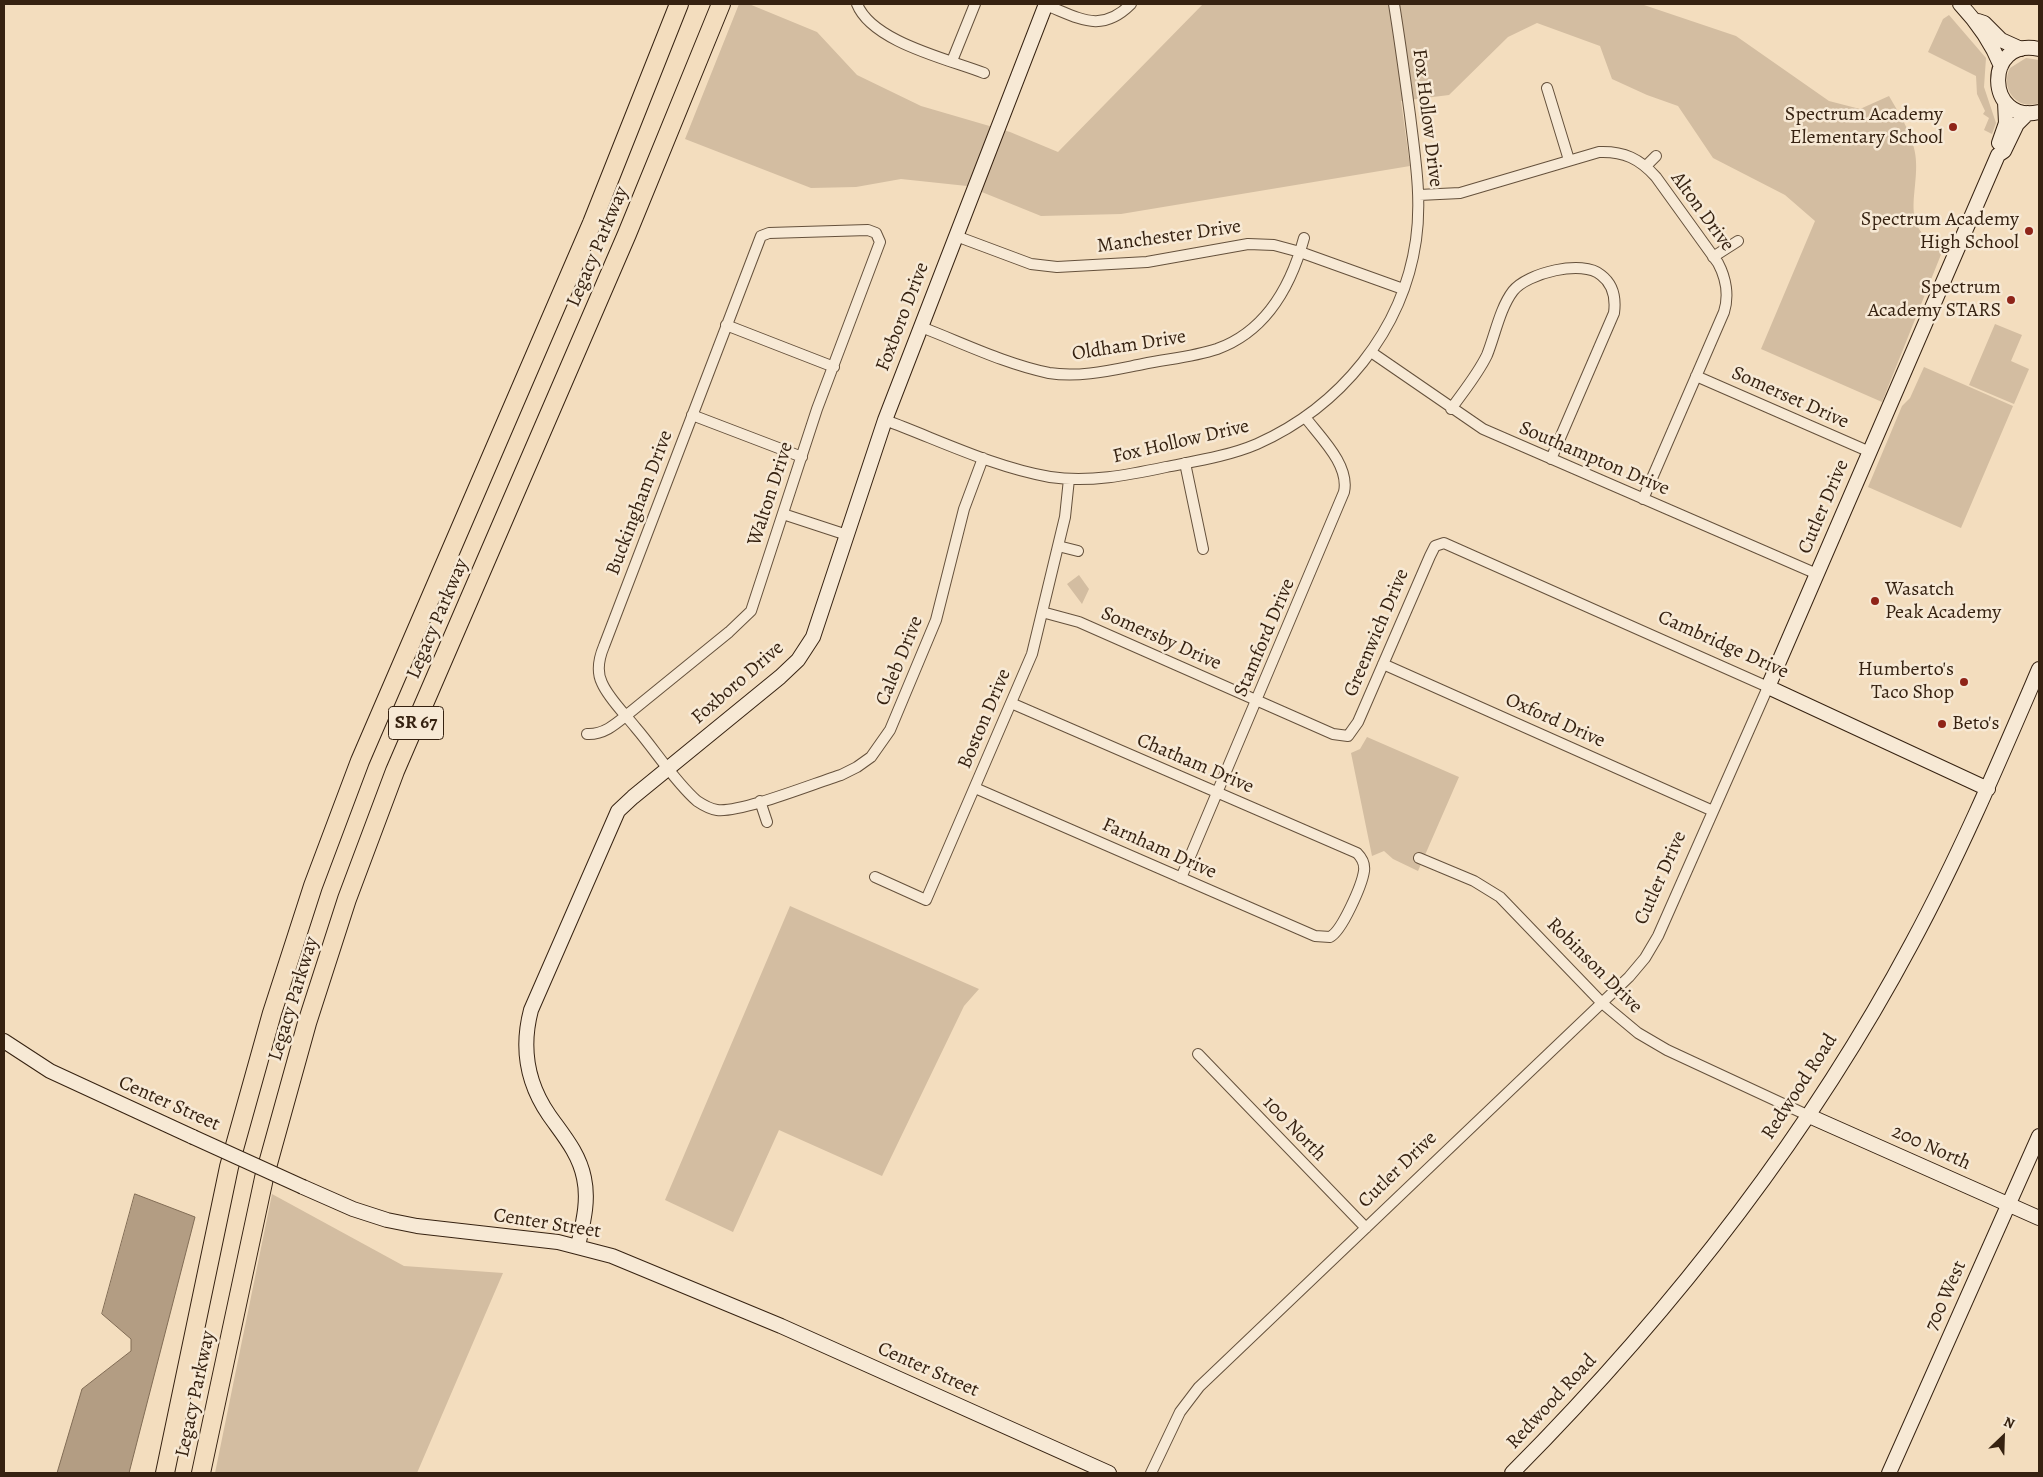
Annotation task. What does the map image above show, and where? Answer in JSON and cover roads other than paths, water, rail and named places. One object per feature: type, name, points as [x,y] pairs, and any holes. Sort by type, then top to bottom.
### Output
[{"type":"highway","name":"Legacy Parkway","points":[[165,1473],[229,1167],[272,1013],[313,886],[360,760],[592,222],[679,4]]},
{"type":"highway","name":"Legacy Parkway","points":[[201,1473],[264,1178],[307,1023],[347,899],[395,771],[627,234],[720,4]]},
{"type":"street","points":[[858,4],[866,19],[880,32],[984,73]]},
{"type":"street","points":[[952,61],[974,4]]},
{"type":"street","points":[[1045,4],[1088,21],[1099,22],[1114,18],[1131,4]]},
{"type":"street","name":"Foxboro Drive","points":[[578,1246],[586,1204],[584,1176],[572,1146],[542,1104],[531,1082],[526,1057],[528,1023],[536,997],[612,821],[627,802],[780,678],[803,653],[816,629],[885,420],[1045,4]]},
{"type":"street","name":"Fox Hollow Drive","points":[[885,420],[983,458],[1034,473],[1068,479],[1118,477],[1185,463],[1255,445],[1305,417],[1343,385],[1371,352],[1389,322],[1403,289],[1416,243],[1419,195],[1394,4]]},
{"type":"street","points":[[1960,4],[1995,50],[2000,66]]},
{"type":"street","points":[[1974,20],[1984,23],[2001,40],[2033,47]]},
{"type":"street","points":[[2033,47],[2011,54],[2000,66],[1997,77],[1998,88],[2006,102],[2016,110],[2036,113]]},
{"type":"street","points":[[1547,88],[1569,160]]},
{"type":"street","name":"Cutler Drive","points":[[1998,155],[1996,148],[2006,123],[2006,102]]},
{"type":"street","name":"Cutler Drive","points":[[1151,1473],[1180,1412],[1199,1387],[1629,977],[1650,949],[1768,687],[1998,155],[2004,151],[2015,127],[2036,113]]},
{"type":"street","name":"Alton Drive","points":[[1419,195],[1460,193],[1599,152],[1615,152],[1631,157],[1646,166],[1713,257],[1724,275],[1727,293],[1725,307],[1643,499]]},
{"type":"street","points":[[1646,166],[1656,156]]},
{"type":"street","name":"Buckingham Drive","points":[[669,768],[602,684],[599,671],[600,657],[726,325],[761,236],[769,233],[868,230],[878,236]]},
{"type":"street","name":"Walton Drive","points":[[587,734],[607,730],[747,616],[756,599],[802,457],[879,249],[880,242],[878,236]]},
{"type":"street","name":"Manchester Drive","points":[[956,236],[1022,261],[1048,267],[1148,262],[1256,244],[1274,245],[1300,252],[1403,289]]},
{"type":"street","points":[[1300,252],[1304,238]]},
{"type":"street","points":[[1713,257],[1738,241]]},
{"type":"street","name":"Oldham Drive","points":[[921,327],[1025,367],[1061,374],[1097,372],[1207,351],[1240,337],[1271,312],[1288,284],[1300,252]]},
{"type":"street","points":[[1451,409],[1484,361],[1508,300],[1516,287],[1530,279],[1569,268],[1593,269],[1602,275],[1610,285],[1614,297],[1614,313],[1551,460]]},
{"type":"street","points":[[726,325],[834,367]]},
{"type":"street","name":"Southampton Drive","points":[[1371,352],[1451,409],[1483,429],[1817,574]]},
{"type":"street","name":"Somerset Drive","points":[[1696,376],[1870,452]]},
{"type":"street","points":[[692,415],[802,457]]},
{"type":"street","name":"Stamford Drive","points":[[1181,878],[1258,700],[1346,486],[1342,469],[1305,417]]},
{"type":"street","name":"Caleb Drive","points":[[669,768],[693,797],[708,807],[727,810],[849,771],[864,762],[882,744],[890,730],[936,620],[964,510],[983,458]]},
{"type":"street","points":[[1185,463],[1203,549]]},
{"type":"street","name":"Boston Drive","points":[[875,877],[926,900],[1032,654],[1066,512],[1068,479]]},
{"type":"street","points":[[783,514],[847,535]]},
{"type":"street","name":"Greenwich Drive","points":[[1348,736],[1358,722],[1430,556],[1439,544]]},
{"type":"street","name":"Cambridge Drive","points":[[1439,544],[1454,546],[1768,687],[1988,789]]},
{"type":"street","points":[[1058,546],[1078,551]]},
{"type":"street","name":"Somersby Drive","points":[[1042,612],[1079,622],[1333,734],[1348,736]]},
{"type":"street","name":"Oxford Drive","points":[[1383,664],[1713,811]]},
{"type":"street","name":"Redwood Road","points":[[1512,1473],[1602,1379],[1693,1272],[1769,1171],[1852,1046],[1912,944],[1988,789],[2039,669]]},
{"type":"street","name":"Chatham Drive","points":[[1011,703],[1353,851],[1363,860],[1364,870],[1341,927],[1330,938]]},
{"type":"street","name":"Farnham Drive","points":[[975,788],[1315,936],[1330,938]]},
{"type":"street","points":[[760,801],[767,822]]},
{"type":"street","name":"Robinson Drive","points":[[1419,858],[1479,884],[1500,897],[1602,1003],[1638,1033],[1662,1047],[1807,1114]]},
{"type":"street","name":"Center Street","points":[[4,1041],[50,1072],[352,1209],[387,1220],[417,1226],[578,1246],[628,1262],[773,1322],[1109,1473]]},
{"type":"street","name":"100 North","points":[[1198,1054],[1366,1228]]},
{"type":"street","name":"200 North","points":[[1807,1114],[2039,1218]]},
{"type":"street","name":"700 West","points":[[1889,1473],[2039,1136]]},
{"type":"place","name":"Spectrum Academy Elementary School","points":[[1953,127]]},
{"type":"place","name":"Spectrum Academy High School","points":[[2029,231]]},
{"type":"place","name":"Spectrum Academy STARS","points":[[2011,300]]},
{"type":"place","name":"Wasatch Peak Academy","points":[[1875,601]]},
{"type":"place","name":"Humberto's Taco Shop","points":[[1964,682]]},
{"type":"place","name":"Beto's","points":[[1942,724]]}]
